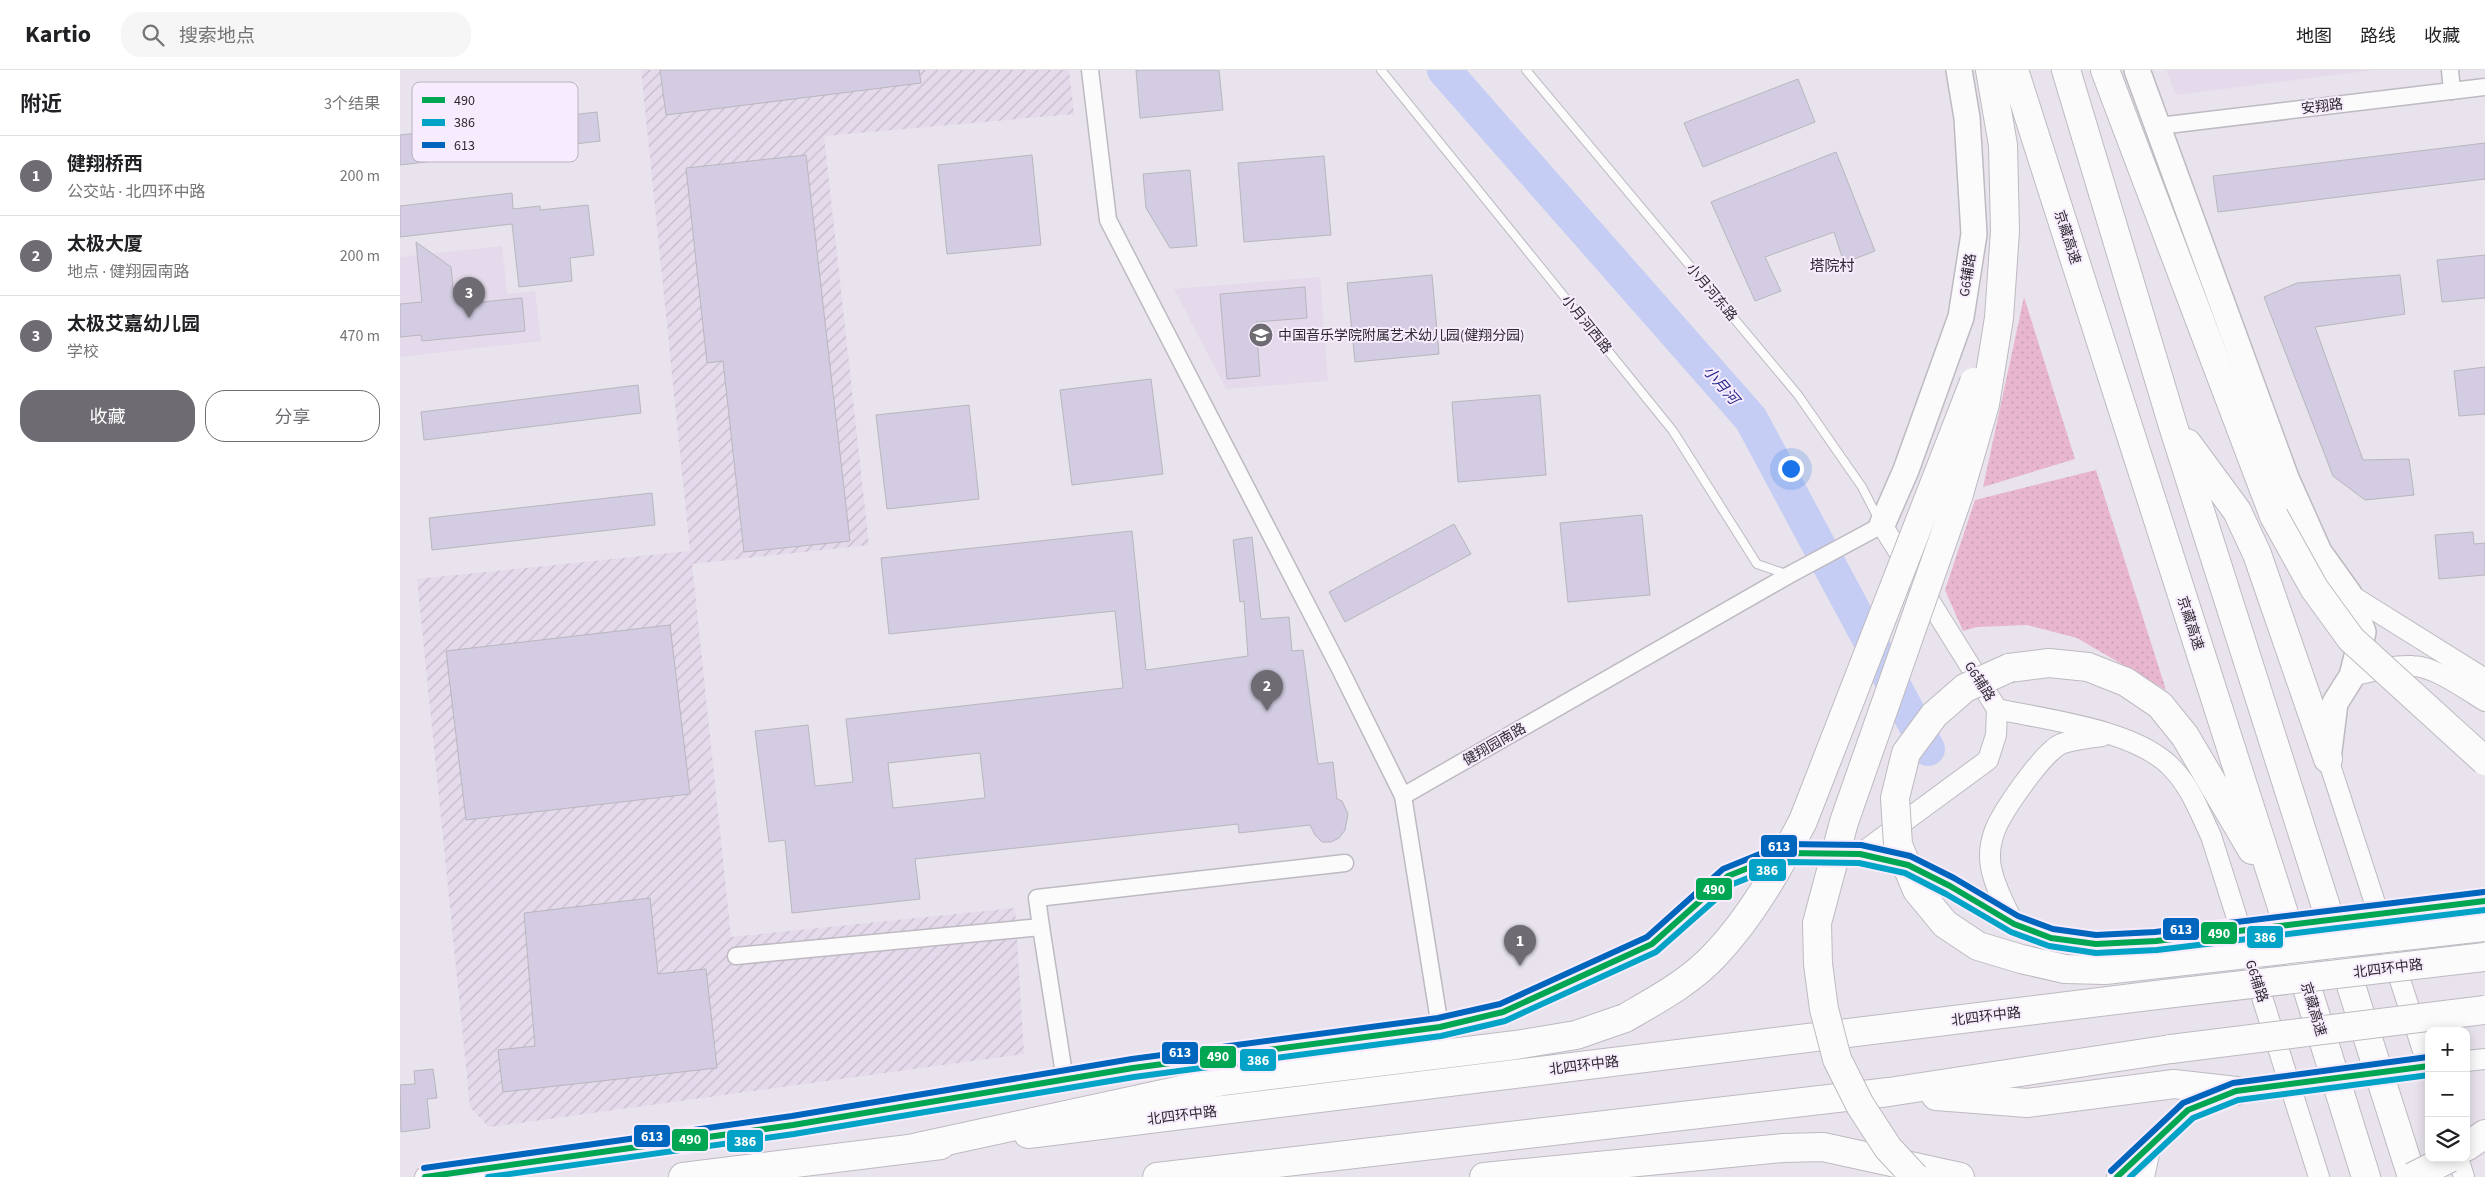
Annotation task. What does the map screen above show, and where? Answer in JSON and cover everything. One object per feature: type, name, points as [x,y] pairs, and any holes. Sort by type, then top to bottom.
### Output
[{"type":"highway","points":[[1915,1177],[1888,1148],[1860,1105],[1837,1059],[1824,1009],[1818,964],[1817,923],[1844,822],[1958,497],[1985,404],[1999,318],[2005,231],[2003,145],[1990,70]]},
{"type":"highway","name":"京藏高速","points":[[2014,70],[2280,900],[2366,1177]]},
{"type":"highway","points":[[2066,70],[2174,426],[2412,1177],[2442,1162]]},
{"type":"highway","points":[[2105,70],[2274,516],[2314,588],[2351,639],[2485,761]]},
{"type":"highway","points":[[918,1147],[1223,1081],[1576,1036],[1624,1018],[1673,990],[1715,956],[1752,910],[1776,873],[1803,821],[1999,318]]},
{"type":"highway","points":[[2174,426],[2237,511],[2257,554],[2328,759]]},
{"type":"highway","points":[[2280,900],[2213,781],[2185,736],[2160,705],[2126,682],[2088,667],[2049,663],[2009,668],[1965,688],[1934,715],[1906,753],[1895,798],[1898,845],[1916,890],[1945,924],[1978,946],[2021,959],[2065,969],[2105,970],[2482,910]]},
{"type":"highway","points":[[2424,707],[2485,744]]},
{"type":"highway","name":"北四环中路","points":[[684,1177],[2165,994],[2485,957]]},
{"type":"highway","points":[[1157,1177],[1889,1092],[2171,1049],[2485,1010]]},
{"type":"highway","points":[[1889,1092],[2027,1103],[2174,1084],[2236,1091]]},
{"type":"highway","points":[[2470,1144],[2485,1134]]},
{"type":"highway","points":[[1484,1177],[1783,1148],[1823,1147],[1960,1177]]},
{"type":"main road","name":"G6辅路","points":[[1882,525],[1906,470],[1961,317],[1974,234],[1967,118],[1959,70]]},
{"type":"main road","points":[[2137,70],[2286,478],[2319,552],[2349,594],[2363,632],[2352,676],[2336,703],[2328,759]]},
{"type":"street","points":[[1090,70],[1108,220],[1339,667],[1402,796],[1440,1027]]},
{"type":"street","points":[[2450,70],[2452,91]]},
{"type":"street","name":"安翔路","points":[[2159,126],[2485,87]]},
{"type":"street","name":"健翔园南路","points":[[1402,796],[1789,575],[1882,525]]},
{"type":"street","name":"G6辅路","points":[[1882,525],[1997,709],[2114,734],[2148,751],[2172,768],[2190,792],[2211,836],[2319,1177]]},
{"type":"street","points":[[2349,594],[2485,679]]},
{"type":"street","points":[[2352,676],[2382,668],[2415,666],[2450,679],[2485,701]]},
{"type":"street","points":[[1860,854],[1988,760],[1996,735],[1997,709]]},
{"type":"street","points":[[2014,924],[1997,887],[1990,857],[1994,832],[2005,812],[2042,760],[2059,745],[2078,739],[2114,734]]},
{"type":"street","points":[[2328,759],[2425,1055]]},
{"type":"street","points":[[425,1177],[793,1125],[1065,1080],[1440,1027],[1503,1012],[1652,944],[1728,876],[1786,853],[1860,854],[1908,865],[1950,886],[2014,924],[2051,938],[2096,944],[2156,941],[2482,910]]},
{"type":"street","points":[[1065,1080],[1036,898],[1344,863]]},
{"type":"street","points":[[736,956],[1041,927]]},
{"type":"street","points":[[2470,1061],[2485,1059]]},
{"type":"street","points":[[2117,1177],[2188,1110],[2236,1091],[2425,1067]]},
{"type":"street","points":[[2144,1177],[2151,1145]]},
{"type":"street","points":[[2459,1162],[2464,1177]]},
{"type":"lane","name":"小月河西路","points":[[1381,70],[1674,431],[1757,564],[1789,575]]},
{"type":"lane","name":"小月河东路","points":[[1526,70],[1798,395],[1862,487],[1882,525]]},
{"type":"shaded area","points":[[641,70],[1069,70],[1074,114],[824,136],[869,545],[692,564],[731,937],[1015,908],[1024,1054],[489,1127],[470,1107],[417,579],[690,551]]},
{"type":"shaded area","points":[[2166,70],[2374,70],[2176,95]]},
{"type":"shaded area","points":[[502,246],[507,294],[535,291],[541,341],[400,357],[400,257]]},
{"type":"shaded area","name":"中国音乐学院附属艺术幼儿园(健翔分园)","points":[[1320,277],[1328,381],[1226,389],[1174,289]]},
{"type":"shaded area","points":[[2024,297],[2075,459],[1983,487]]},
{"type":"shaded area","points":[[2096,470],[2166,690],[2077,638],[2027,625],[1977,627],[1963,631],[1945,590],[1975,500]]},
{"type":"building","points":[[660,70],[919,70],[921,83],[666,115]]},
{"type":"building","points":[[1136,70],[1219,70],[1223,110],[1140,118]]},
{"type":"building","points":[[1798,79],[1815,122],[1703,167],[1684,123]]},
{"type":"building","points":[[597,112],[600,141],[578,144],[578,114]]},
{"type":"building","points":[[412,134],[412,162],[425,162],[400,165],[400,135]]},
{"type":"building","points":[[2485,143],[2485,179],[2218,212],[2213,176]]},
{"type":"building","points":[[1836,152],[1875,251],[1844,263],[1834,232],[1765,257],[1781,291],[1755,301],[1711,202]]},
{"type":"building","points":[[806,155],[850,541],[744,552],[723,361],[707,363],[686,168]]},
{"type":"building","points":[[1032,155],[1041,245],[947,254],[938,165]]},
{"type":"building","points":[[1324,156],[1331,235],[1244,242],[1238,163]]},
{"type":"building","points":[[1190,170],[1197,246],[1170,248],[1146,208],[1143,174]]},
{"type":"building","points":[[512,193],[513,209],[540,206],[540,210],[588,205],[594,255],[570,258],[572,281],[519,287],[512,224],[400,237],[400,206]]},
{"type":"building","points":[[416,242],[451,267],[454,297],[461,297],[462,304],[522,298],[525,331],[422,341],[421,335],[400,337],[400,304],[422,302]]},
{"type":"building","points":[[2485,255],[2485,298],[2442,302],[2437,260]]},
{"type":"building","points":[[1432,275],[1439,354],[1355,362],[1347,283]]},
{"type":"building","points":[[2400,275],[2405,314],[2315,327],[2363,460],[2409,459],[2414,495],[2365,500],[2333,476],[2264,297],[2297,283]]},
{"type":"building","points":[[1305,287],[1307,318],[1256,322],[1260,376],[1227,379],[1220,294]]},
{"type":"building","points":[[2485,367],[2485,414],[2459,416],[2454,371]]},
{"type":"building","points":[[1151,379],[1163,474],[1072,485],[1060,390]]},
{"type":"building","points":[[638,385],[641,413],[424,440],[421,412]]},
{"type":"building","points":[[1540,395],[1546,475],[1458,482],[1452,402]]},
{"type":"building","points":[[969,405],[979,499],[887,509],[876,415]]},
{"type":"building","points":[[652,493],[655,525],[432,550],[429,518]]},
{"type":"building","points":[[1642,515],[1650,595],[1568,602],[1560,523]]},
{"type":"building","points":[[1454,524],[1471,554],[1345,622],[1329,592]]},
{"type":"building","points":[[1132,531],[1146,670],[1248,656],[1244,601],[1240,602],[1233,540],[1252,537],[1261,619],[1289,617],[1292,651],[1303,650],[1318,764],[1333,762],[1337,799],[1342,801],[1348,814],[1345,830],[1339,838],[1331,842],[1322,842],[1315,835],[1310,825],[1239,833],[1238,824],[915,859],[920,899],[792,913],[785,840],[769,842],[755,731],[808,725],[815,786],[853,782],[846,719],[1123,688],[1115,611],[889,634],[881,558]],"holes":[[[980,753],[985,798],[893,808],[888,763]]]},
{"type":"building","points":[[2473,532],[2474,544],[2485,543],[2485,575],[2439,579],[2435,535]]},
{"type":"building","points":[[670,625],[690,794],[466,820],[446,651]]},
{"type":"building","points":[[650,898],[658,974],[706,969],[717,1068],[503,1092],[498,1050],[535,1046],[524,913]]},
{"type":"building","points":[[433,1069],[437,1098],[427,1099],[430,1128],[401,1132],[400,1085],[415,1084],[414,1071]]},
{"type":"waterway","name":"小月河","points":[[1444,70],[1751,419],[1928,749]]},
{"type":"transit line","name":"613","points":[[424,1168],[792,1116],[1132,1059],[1438,1018],[1500,1004],[1647,937],[1723,869],[1784,844],[1861,845],[1910,856],[1954,878],[2018,916],[2053,929],[2096,935],[2155,932],[2484,892]]},
{"type":"transit line","name":"490","points":[[425,1177],[793,1125],[1133,1068],[1440,1027],[1503,1012],[1652,944],[1728,876],[1786,853],[1860,854],[1908,865],[1950,886],[2014,924],[2051,938],[2096,944],[2156,941],[2485,901]]},
{"type":"transit line","name":"386","points":[[488,1177],[794,1134],[1134,1077],[1441,1036],[1505,1021],[1656,952],[1733,884],[1788,862],[1859,863],[1905,873],[1946,894],[2011,932],[2049,946],[2096,953],[2157,950],[2485,910]]},
{"type":"transit line","name":"613","points":[[2111,1171],[2183,1103],[2233,1083],[2425,1057]]},
{"type":"transit line","name":"490","points":[[2117,1177],[2188,1110],[2236,1091],[2425,1067]]},
{"type":"transit line","name":"386","points":[[2130,1177],[2193,1118],[2238,1100],[2425,1076]]},
{"type":"place","name":"太极艾嘉幼儿园","points":[[469,318]]},
{"type":"place","name":"中国音乐学院附属艺术幼儿园(健翔分园)","points":[[1261,335]]},
{"type":"place","name":"太极大厦","points":[[1267,711]]},
{"type":"place","name":"健翔桥西","points":[[1520,966]]},
{"type":"district","name":"塔院村","points":[[1832,266]]}]
